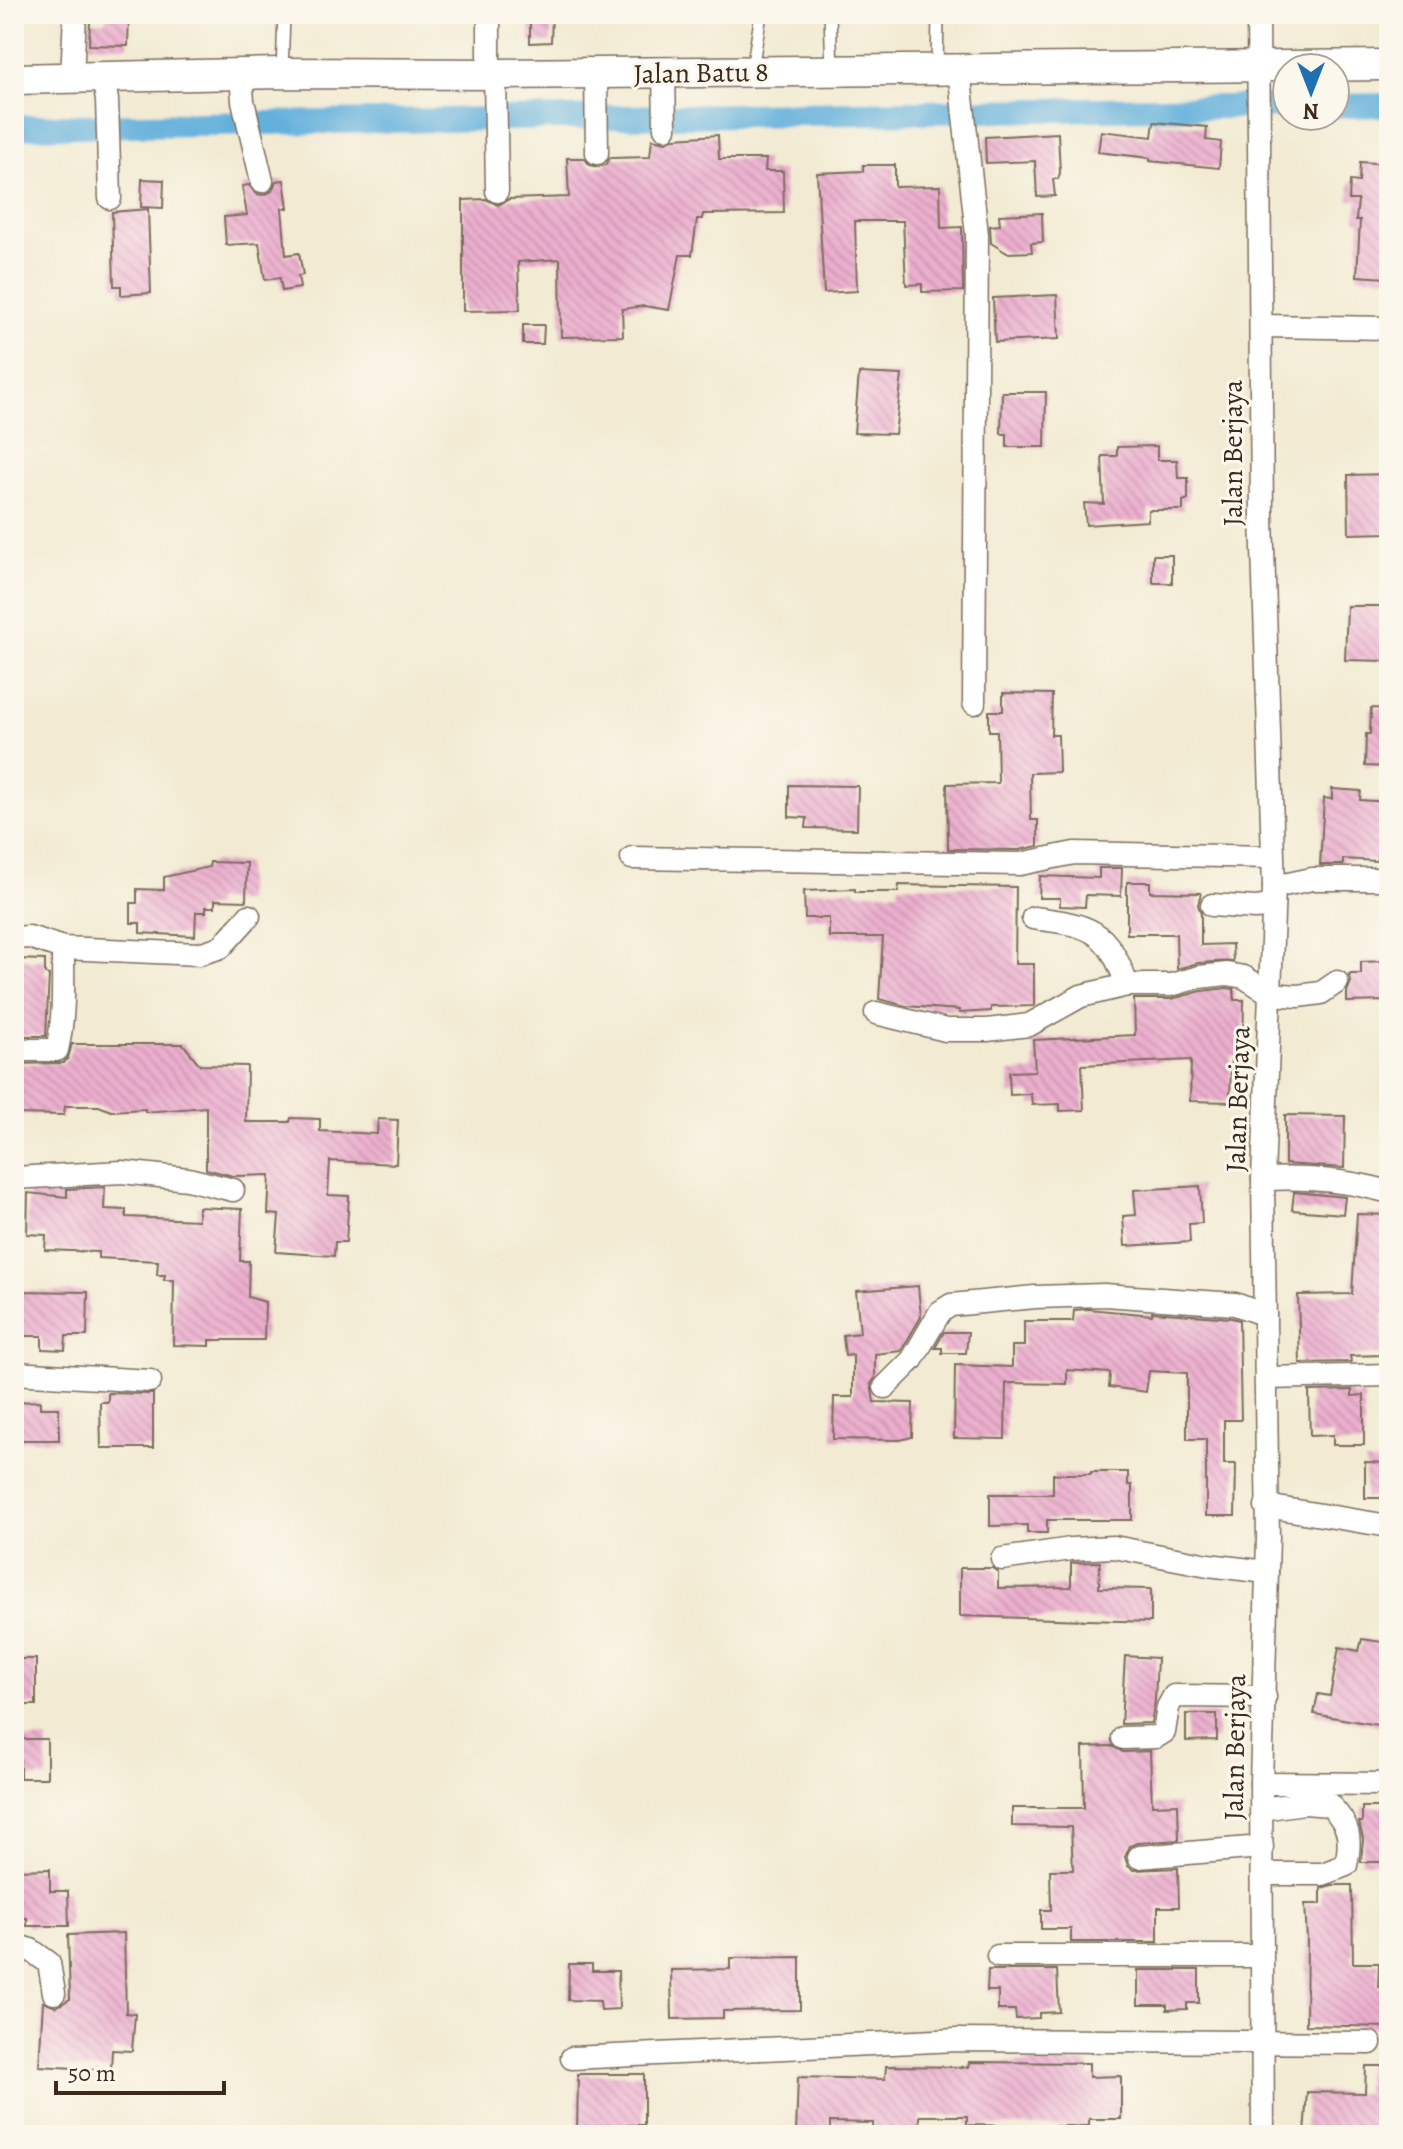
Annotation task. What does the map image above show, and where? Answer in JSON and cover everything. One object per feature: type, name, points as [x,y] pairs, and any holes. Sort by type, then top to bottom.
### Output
[{"type":"street","points":[[72,78],[75,14]]},
{"type":"street","points":[[489,14],[496,107],[497,191]]},
{"type":"street","name":"Jalan Berjaya","points":[[1258,14],[1262,517],[1273,897],[1263,1179],[1267,1378],[1267,1572],[1261,1783],[1263,2135]]},
{"type":"street","name":"Jalan Batu 8","points":[[14,79],[72,78],[105,89],[242,88],[282,73],[492,74],[595,85],[664,72],[832,70],[952,79],[1259,80],[1389,65]]},
{"type":"street","points":[[664,72],[665,128]]},
{"type":"street","points":[[952,79],[966,145],[977,235],[974,703]]},
{"type":"street","points":[[595,85],[597,153]]},
{"type":"street","points":[[242,88],[262,181]]},
{"type":"street","points":[[105,89],[110,198]]},
{"type":"street","points":[[1261,326],[1389,328]]},
{"type":"street","points":[[632,858],[1020,864],[1074,853],[1272,857]]},
{"type":"street","points":[[1212,905],[1255,908],[1312,879],[1389,879]]},
{"type":"street","points":[[14,938],[29,937],[63,948],[199,954],[221,947],[249,916]]},
{"type":"street","points":[[1033,918],[1088,927],[1106,942],[1118,959],[1127,985]]},
{"type":"street","points":[[14,1050],[57,1050],[64,1003],[63,948]]},
{"type":"street","points":[[876,1013],[946,1030],[987,1030],[1029,1025],[1081,996],[1127,985],[1171,985],[1199,977],[1227,974],[1244,977],[1271,994],[1298,996],[1321,993],[1337,982]]},
{"type":"street","points":[[14,1178],[122,1172],[188,1179],[233,1190]]},
{"type":"street","points":[[1263,1179],[1309,1178],[1362,1184],[1389,1192]]},
{"type":"street","points":[[885,1387],[912,1360],[940,1312],[951,1305],[1035,1297],[1104,1295],[1235,1304],[1265,1315]]},
{"type":"street","points":[[14,1373],[150,1381]]},
{"type":"street","points":[[1267,1378],[1389,1375]]},
{"type":"street","points":[[1266,1506],[1389,1526]]},
{"type":"street","points":[[1002,1559],[1071,1549],[1114,1547],[1208,1565],[1267,1572]]},
{"type":"street","points":[[1123,1738],[1156,1737],[1164,1732],[1168,1707],[1174,1696],[1265,1697]]},
{"type":"street","points":[[1261,1783],[1389,1784]]},
{"type":"street","points":[[1262,1809],[1304,1803],[1330,1805],[1344,1820],[1349,1851],[1346,1865],[1323,1874],[1263,1874]]},
{"type":"street","points":[[1139,1857],[1262,1847]]},
{"type":"street","points":[[14,1945],[31,1950],[49,1963],[54,1993]]},
{"type":"street","points":[[998,1956],[1261,1956]]},
{"type":"street","points":[[572,2058],[957,2040],[1370,2043]]},
{"type":"lane","points":[[282,73],[284,14]]},
{"type":"lane","points":[[751,71],[761,14]]},
{"type":"lane","points":[[830,14],[832,70]]},
{"type":"lane","points":[[938,14],[952,79]]},
{"type":"building","points":[[106,14],[129,14],[128,46],[89,45],[90,21],[106,21]]},
{"type":"building","points":[[530,14],[552,14],[551,42],[530,43]]},
{"type":"building","points":[[1154,122],[1207,127],[1206,140],[1221,142],[1219,168],[1098,152],[1101,131],[1152,137]]},
{"type":"building","points":[[1058,133],[1060,173],[1058,179],[1053,179],[1055,196],[1037,197],[1035,161],[986,163],[985,137]]},
{"type":"building","points":[[718,135],[719,159],[766,159],[765,171],[783,171],[784,213],[703,214],[702,219],[697,219],[692,255],[680,255],[669,310],[644,306],[622,309],[623,336],[561,337],[560,259],[518,262],[520,310],[463,311],[463,200],[486,199],[498,205],[509,199],[569,197],[567,158],[584,158],[590,165],[598,167],[605,165],[610,158],[650,157],[652,139],[666,142],[675,138]]},
{"type":"building","points":[[1360,162],[1389,164],[1387,278],[1357,276],[1358,200],[1349,200],[1350,181],[1359,182]]},
{"type":"building","points":[[863,165],[895,165],[895,187],[940,186],[941,228],[962,227],[963,291],[922,292],[922,284],[906,285],[903,221],[855,221],[857,291],[824,293],[817,173],[863,171]]},
{"type":"building","points":[[142,179],[164,180],[163,208],[141,207]]},
{"type":"building","points":[[284,180],[288,208],[282,208],[286,255],[299,253],[303,275],[298,276],[300,288],[282,291],[280,278],[265,280],[259,243],[226,245],[224,217],[247,215],[242,186],[249,185],[257,194],[264,195],[272,191],[276,181]]},
{"type":"building","points":[[148,209],[151,293],[121,295],[121,286],[114,286],[112,212]]},
{"type":"building","points":[[1042,213],[1043,242],[1031,243],[1032,252],[1007,253],[991,243],[990,226],[1000,225],[999,215]]},
{"type":"building","points":[[1057,295],[1059,339],[995,342],[993,298]]},
{"type":"building","points":[[523,325],[544,325],[543,344],[523,344]]},
{"type":"building","points":[[859,373],[902,375],[895,434],[854,433]]},
{"type":"building","points":[[1002,392],[1046,392],[1045,447],[1007,447],[1007,434],[1001,434]]},
{"type":"building","points":[[1157,446],[1157,460],[1177,460],[1178,478],[1188,478],[1188,499],[1183,501],[1183,510],[1148,510],[1148,521],[1086,525],[1084,503],[1104,504],[1102,456],[1117,456],[1117,447]]},
{"type":"building","points":[[1389,474],[1389,533],[1349,534],[1348,475]]},
{"type":"building","points":[[1153,555],[1172,555],[1172,583],[1153,583]]},
{"type":"building","points":[[1347,606],[1389,606],[1389,661],[1345,660]]},
{"type":"building","points":[[1003,693],[1052,694],[1051,735],[1058,735],[1059,772],[1030,773],[1031,820],[1038,820],[1038,846],[1019,850],[948,849],[947,784],[998,783],[997,731],[989,731],[989,711],[1003,711]]},
{"type":"building","points":[[1371,708],[1389,709],[1389,767],[1365,766]]},
{"type":"building","points":[[789,785],[858,786],[857,829],[806,828],[807,818],[789,817]]},
{"type":"building","points":[[1332,789],[1361,791],[1360,800],[1389,802],[1389,852],[1378,851],[1377,861],[1343,859],[1343,865],[1320,865],[1324,798],[1332,799]]},
{"type":"building","points":[[210,862],[247,863],[246,901],[215,900],[215,907],[206,907],[206,912],[196,912],[195,936],[140,933],[140,923],[131,923],[131,903],[137,903],[137,889],[164,890],[164,877],[209,867]]},
{"type":"building","points":[[1099,868],[1122,868],[1121,896],[1086,895],[1085,907],[1060,906],[1060,898],[1039,898],[1040,876],[1099,878]]},
{"type":"building","points":[[1127,882],[1150,882],[1150,892],[1201,893],[1198,905],[1201,945],[1232,944],[1233,961],[1198,963],[1177,969],[1176,934],[1127,934]]},
{"type":"building","points":[[899,885],[1016,887],[1015,964],[1034,964],[1034,1006],[991,1007],[991,1011],[959,1013],[959,1010],[906,1006],[879,999],[883,937],[829,937],[829,918],[805,918],[804,891],[855,889],[855,892],[898,892]]},
{"type":"building","points":[[14,959],[45,960],[45,974],[49,975],[46,1036],[14,1036]]},
{"type":"building","points":[[1387,961],[1389,1001],[1347,1002],[1351,982],[1349,974],[1361,974],[1361,962]]},
{"type":"building","points":[[1234,989],[1234,1000],[1244,1000],[1243,1056],[1231,1056],[1230,1102],[1190,1101],[1191,1060],[1082,1065],[1084,1110],[1060,1111],[1060,1104],[1032,1105],[1031,1094],[1010,1095],[1009,1072],[1035,1071],[1033,1040],[1135,1035],[1134,999],[1171,999]]},
{"type":"building","points":[[72,1044],[183,1044],[200,1065],[247,1066],[246,1122],[320,1119],[320,1131],[377,1134],[378,1119],[398,1120],[396,1164],[330,1161],[328,1195],[349,1196],[346,1242],[335,1242],[334,1256],[276,1252],[279,1215],[268,1214],[270,1175],[233,1176],[206,1169],[206,1107],[145,1112],[145,1109],[111,1111],[99,1106],[65,1106],[64,1115],[14,1114],[14,1064],[63,1063]]},
{"type":"building","points":[[1285,1115],[1345,1116],[1344,1168],[1285,1164]]},
{"type":"building","points":[[1200,1186],[1202,1223],[1189,1224],[1190,1242],[1125,1246],[1123,1216],[1136,1215],[1134,1190]]},
{"type":"building","points":[[105,1187],[104,1209],[126,1210],[126,1217],[198,1220],[198,1207],[242,1209],[240,1261],[249,1261],[248,1297],[265,1302],[264,1340],[210,1340],[210,1346],[173,1345],[174,1280],[164,1280],[165,1275],[157,1275],[158,1261],[98,1258],[98,1252],[45,1250],[46,1235],[27,1234],[28,1193],[67,1197],[67,1189]]},
{"type":"building","points":[[1294,1192],[1345,1197],[1343,1214],[1292,1210]]},
{"type":"building","points":[[1357,1214],[1389,1215],[1389,1315],[1382,1315],[1383,1355],[1350,1356],[1351,1362],[1300,1363],[1298,1295],[1352,1294]]},
{"type":"building","points":[[918,1286],[921,1317],[901,1351],[875,1354],[875,1378],[871,1384],[874,1402],[913,1403],[912,1437],[900,1440],[833,1439],[834,1397],[853,1397],[853,1355],[845,1356],[843,1335],[860,1333],[856,1291]]},
{"type":"building","points":[[14,1291],[88,1292],[87,1336],[66,1336],[65,1350],[42,1349],[42,1336],[14,1336]]},
{"type":"building","points":[[1074,1310],[1239,1320],[1241,1420],[1224,1420],[1224,1464],[1236,1464],[1235,1516],[1206,1516],[1206,1439],[1187,1439],[1187,1373],[1149,1371],[1146,1392],[1109,1387],[1110,1373],[1067,1370],[1067,1384],[1006,1383],[1005,1439],[954,1438],[955,1365],[1012,1367],[1012,1346],[1024,1346],[1024,1321],[1073,1321]]},
{"type":"building","points":[[944,1332],[968,1332],[966,1353],[942,1353],[942,1348],[935,1348]]},
{"type":"building","points":[[1352,1390],[1352,1396],[1364,1395],[1364,1445],[1333,1445],[1333,1435],[1310,1436],[1309,1391]]},
{"type":"building","points":[[108,1393],[153,1394],[153,1448],[101,1448],[100,1402],[108,1402]]},
{"type":"building","points":[[40,1401],[40,1408],[59,1408],[59,1440],[19,1440],[19,1402]]},
{"type":"building","points":[[1365,1462],[1389,1463],[1389,1498],[1365,1498]]},
{"type":"building","points":[[1128,1472],[1128,1485],[1132,1485],[1132,1520],[1047,1520],[1047,1533],[1027,1533],[1027,1525],[990,1526],[990,1494],[1053,1494],[1053,1474]]},
{"type":"building","points":[[1100,1562],[1099,1588],[1151,1589],[1151,1622],[960,1616],[960,1568],[992,1568],[998,1572],[998,1588],[1071,1587],[1071,1563]]},
{"type":"building","points":[[1362,1639],[1389,1643],[1389,1727],[1314,1714],[1318,1694],[1330,1696],[1339,1647],[1359,1651]]},
{"type":"building","points":[[1125,1656],[1157,1658],[1151,1723],[1121,1724]]},
{"type":"building","points":[[14,1659],[36,1659],[36,1705],[14,1705]]},
{"type":"building","points":[[1186,1714],[1217,1714],[1217,1740],[1186,1741]]},
{"type":"building","points":[[20,1739],[47,1739],[47,1778],[20,1778]]},
{"type":"building","points":[[1112,1746],[1123,1752],[1150,1751],[1152,1805],[1178,1804],[1179,1840],[1137,1843],[1130,1846],[1125,1857],[1128,1866],[1134,1870],[1178,1868],[1179,1907],[1158,1907],[1158,1942],[1071,1942],[1071,1929],[1041,1929],[1041,1910],[1051,1910],[1050,1870],[1073,1870],[1071,1827],[1012,1826],[1012,1808],[1084,1808],[1083,1747]]},
{"type":"building","points":[[1362,1807],[1389,1807],[1389,1854],[1383,1854],[1383,1862],[1361,1862],[1363,1839],[1359,1822],[1362,1822]]},
{"type":"building","points":[[50,1869],[50,1891],[68,1891],[69,1926],[27,1926],[27,1918],[14,1918],[14,1870]]},
{"type":"building","points":[[1352,1885],[1353,1963],[1379,1963],[1378,1987],[1389,1988],[1389,2027],[1306,2025],[1305,1904],[1321,1904],[1321,1888]]},
{"type":"building","points":[[124,1933],[126,2013],[135,2014],[132,2051],[112,2050],[111,2070],[39,2066],[43,2002],[56,2007],[70,1999],[68,1935]]},
{"type":"building","points":[[800,1957],[800,2010],[723,2011],[723,2018],[672,2019],[671,1970],[730,1969],[730,1958]]},
{"type":"building","points":[[569,1964],[592,1964],[592,1971],[618,1971],[619,2009],[601,2010],[600,2001],[568,2000]]},
{"type":"building","points":[[988,1970],[1057,1970],[1059,2012],[1039,2013],[1039,2018],[1016,2019],[1015,2010],[998,2010],[998,1991],[987,1991]]},
{"type":"building","points":[[1138,1970],[1199,1970],[1199,2003],[1187,2003],[1187,2009],[1167,2010],[1167,2005],[1138,2005]]},
{"type":"building","points":[[969,2062],[1089,2063],[1089,2077],[1121,2076],[1121,2119],[1089,2119],[1089,2126],[1020,2126],[967,2125],[967,2116],[920,2116],[919,2135],[873,2135],[873,2123],[830,2122],[830,2135],[796,2135],[798,2077],[885,2079],[886,2066],[968,2067]]},
{"type":"building","points":[[1366,2066],[1389,2066],[1389,2135],[1304,2135],[1307,2092],[1365,2093]]},
{"type":"building","points":[[578,2074],[644,2074],[644,2125],[609,2125],[609,2135],[577,2135]]},
{"type":"waterway","points":[[1351,106],[1389,105]]},
{"type":"waterway","points":[[14,127],[1271,106]]}]
